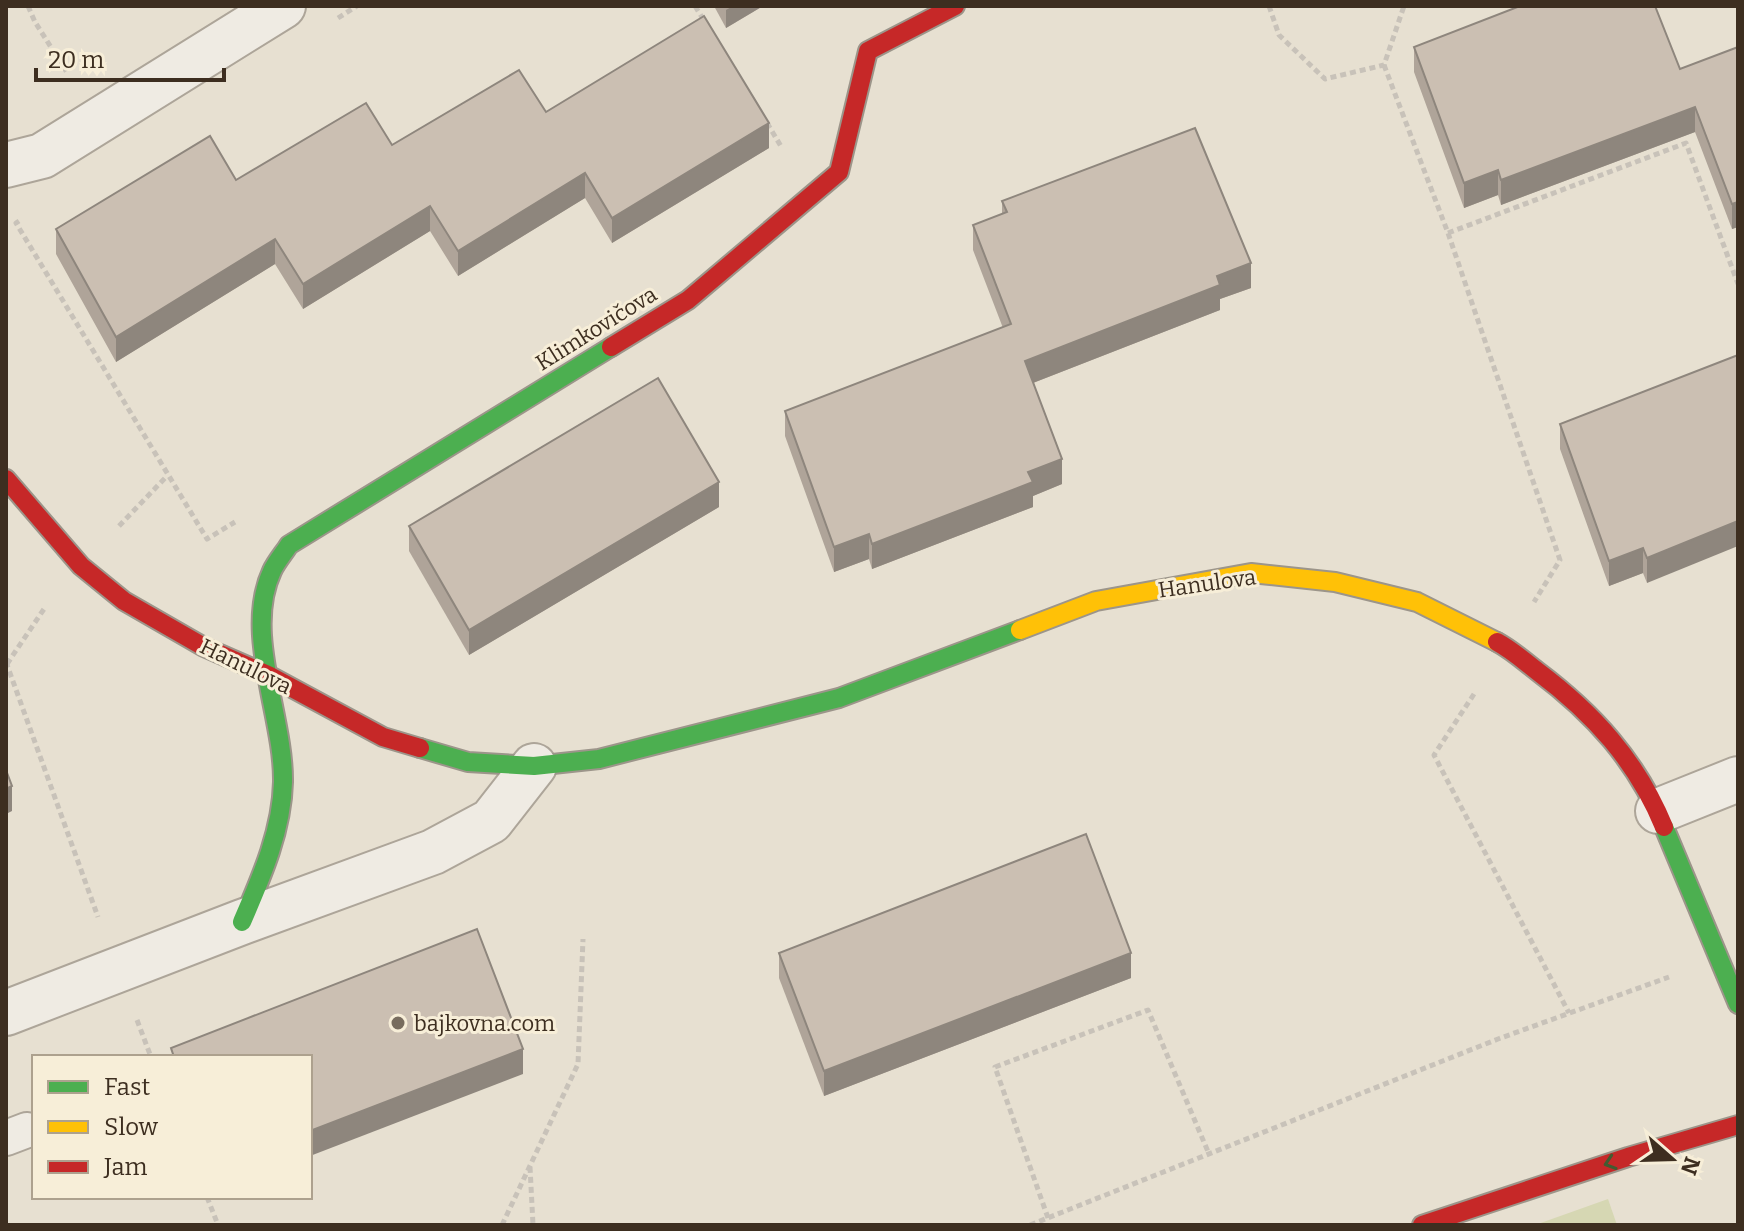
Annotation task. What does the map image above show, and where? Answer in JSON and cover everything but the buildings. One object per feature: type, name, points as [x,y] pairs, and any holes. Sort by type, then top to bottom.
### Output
[{"type":"street","points":[[6,165],[42,156],[283,6]]},
{"type":"street","points":[[839,172],[868,51],[955,6]]},
{"type":"street","name":"Klimkovičova","points":[[242,922],[264,872],[280,821],[283,766],[268,675],[261,602],[277,557],[289,545],[688,300],[839,172]]},
{"type":"street","name":"Hanulova","points":[[6,479],[81,566],[124,601],[204,647],[268,675],[383,737],[468,762],[534,766],[599,759],[839,698],[1096,601],[1251,573],[1335,582],[1404,598],[1464,624],[1506,647],[1543,673],[1596,719],[1632,764],[1658,811],[1738,1004]]},
{"type":"street","points":[[6,1013],[433,852],[491,821],[534,766]]},
{"type":"street","points":[[1658,811],[1738,779]]},
{"type":"street","points":[[1422,1225],[1628,1157],[1738,1125]]},
{"type":"path","points":[[331,23],[357,6]]},
{"type":"path","points":[[695,6],[712,33]]},
{"type":"path","points":[[1269,6],[1279,35],[1325,79],[1384,65]]},
{"type":"path","points":[[1407,7],[1384,65],[1448,233],[1560,560],[1434,755],[1569,1013]]},
{"type":"path","points":[[761,113],[802,180],[839,172]]},
{"type":"path","points":[[1448,233],[1686,143],[1738,284]]},
{"type":"path","points":[[29,214],[16,223],[207,539],[248,514]]},
{"type":"path","points":[[115,530],[167,476]]},
{"type":"path","points":[[50,600],[7,664],[150,1055]]},
{"type":"path","points":[[502,1225],[578,1064],[583,939]]},
{"type":"path","points":[[1030,1225],[1569,1013],[1721,959]]},
{"type":"path","points":[[1048,1218],[995,1067],[1148,1010],[1209,1154]]},
{"type":"path","points":[[530,1166],[533,1225]]},
{"type":"path","points":[[208,1199],[218,1225]]},
{"type":"green space","points":[[1608,1199],[1617,1225],[1535,1225]]},
{"type":"traffic: fast","points":[[242,922],[269,854],[282,800],[282,757],[263,648],[262,621],[264,595],[276,564],[289,545],[611,347]]},
{"type":"traffic: fast","points":[[420,748],[468,762],[534,766],[599,759],[839,698],[1020,630]]},
{"type":"traffic: fast","points":[[1664,827],[1738,1004]]},
{"type":"traffic: slow","points":[[1020,630],[1096,601],[1251,573],[1335,582],[1417,602],[1497,642]]},
{"type":"traffic: jam","points":[[611,347],[688,300],[839,172],[868,51],[955,6]]},
{"type":"traffic: jam","points":[[6,479],[81,566],[124,601],[204,647],[268,675],[383,737],[420,748]]},
{"type":"traffic: jam","points":[[1497,642],[1557,687],[1595,721],[1641,781],[1664,827]]},
{"type":"traffic: jam","points":[[1422,1225],[1628,1157],[1738,1125]]},
{"type":"place","name":"bajkovna.com","points":[[398,1023]]}]
